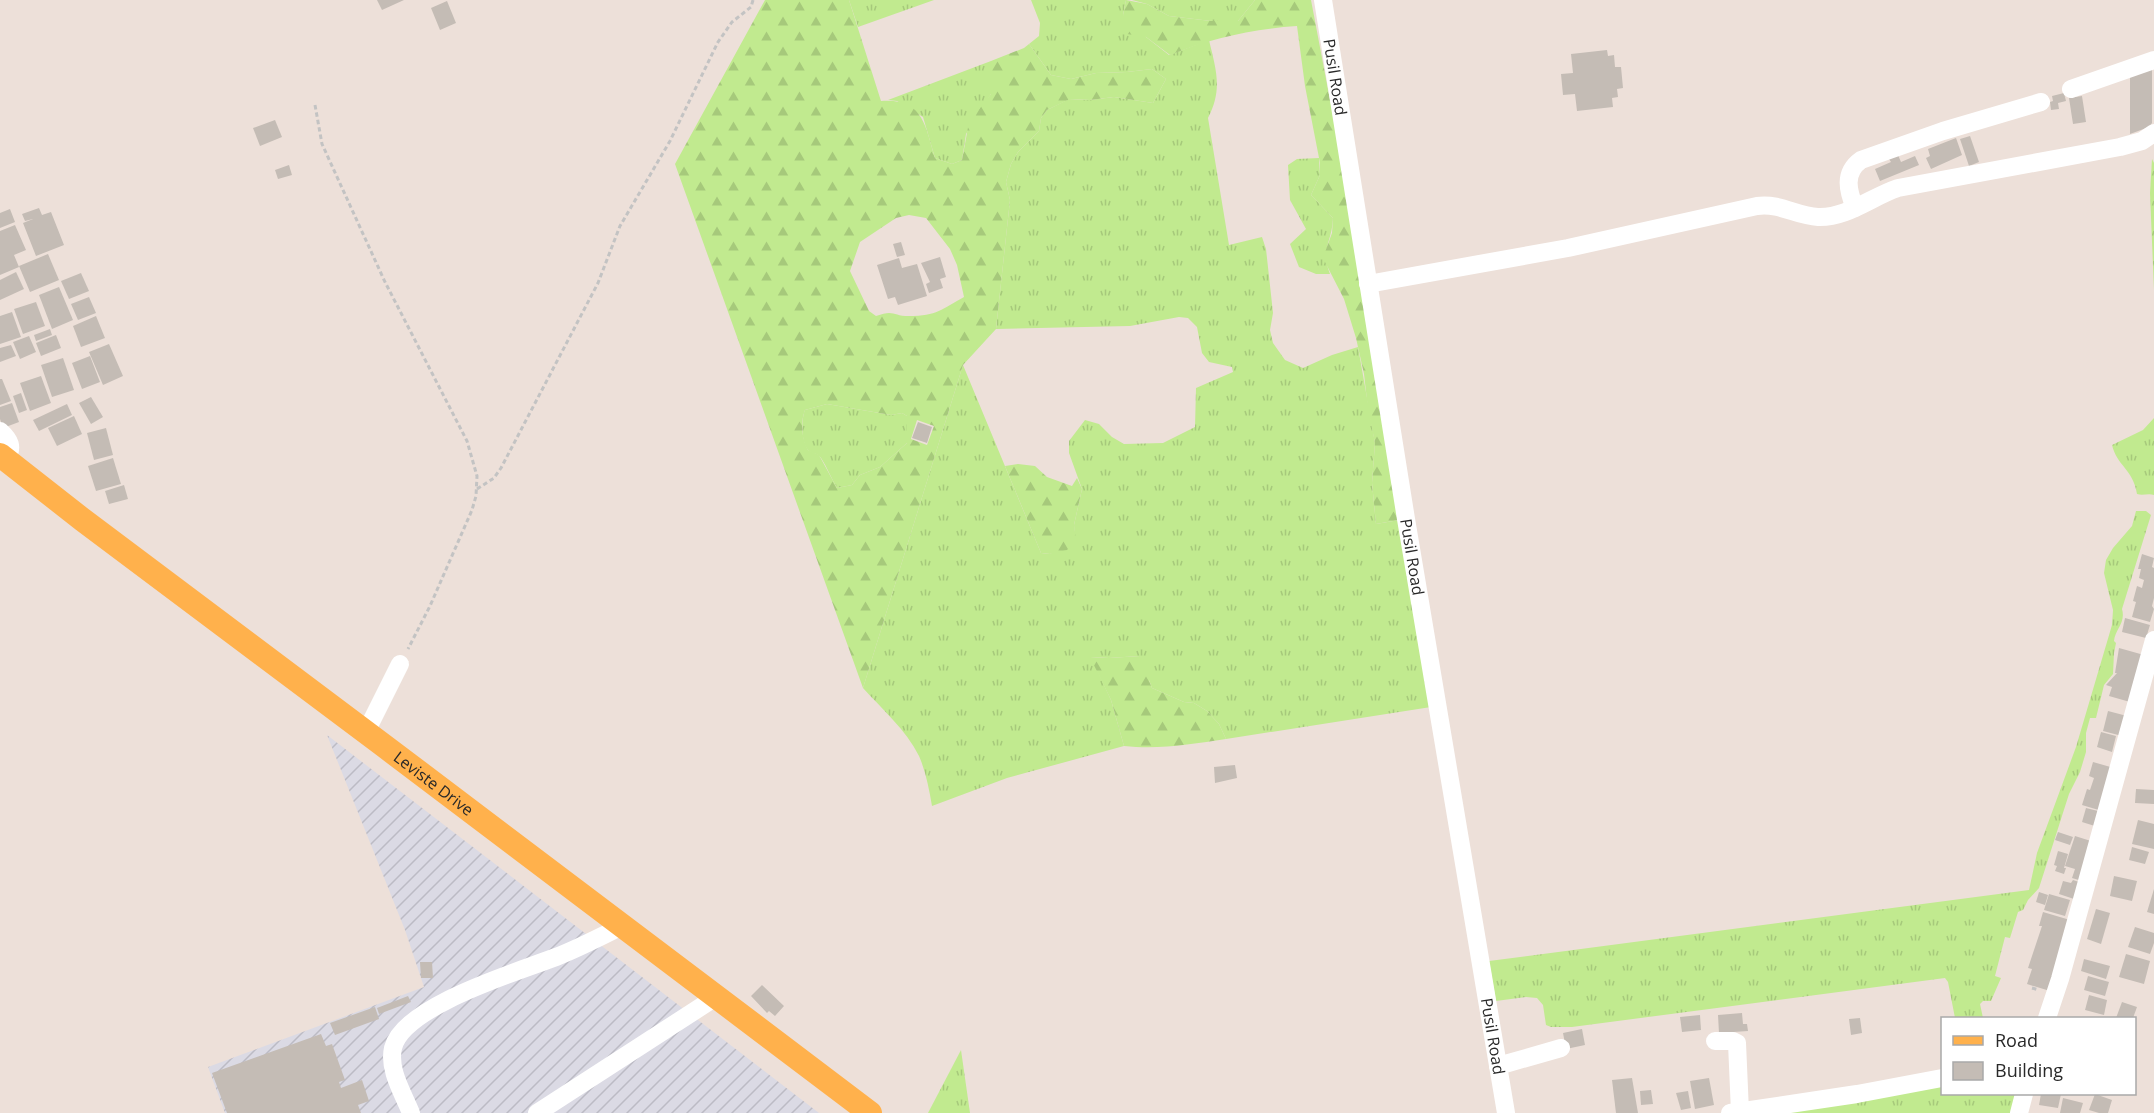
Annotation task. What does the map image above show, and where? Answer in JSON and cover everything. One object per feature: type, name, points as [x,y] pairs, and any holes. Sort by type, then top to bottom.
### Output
[{"type":"main road","name":"Leviste Drive","points":[[3,457],[83,520],[870,1113]]},
{"type":"street","name":"Pusil Road","points":[[1323,0],[1406,519],[1506,1113]]},
{"type":"street","points":[[2071,89],[2154,60]]},
{"type":"street","points":[[1855,208],[1849,193],[1848,181],[1851,170],[1861,160],[1943,131],[2041,102]]},
{"type":"street","points":[[1368,284],[1568,248],[1757,206],[1776,206],[1815,216],[1834,215],[1898,188],[2120,147],[2142,141],[2154,133]]},
{"type":"street","points":[[0,431],[12,447],[11,452],[3,457]]},
{"type":"street","points":[[2047,1017],[2060,979],[2154,640]]},
{"type":"street","points":[[366,732],[400,664]]},
{"type":"street","points":[[411,1113],[391,1059],[397,1039],[413,1020],[427,1010],[492,981],[583,946],[622,926]]},
{"type":"street","points":[[537,1113],[716,997]]},
{"type":"street","points":[[1715,1041],[1737,1043],[1735,1112],[1857,1094],[1941,1078]]},
{"type":"street","points":[[1498,1066],[1561,1048]]},
{"type":"street","points":[[2019,1113],[2024,1095]]},
{"type":"path","points":[[477,489],[494,478],[501,468],[598,283],[620,226],[670,141],[718,42],[732,22],[751,7],[753,0]]},
{"type":"path","points":[[315,105],[322,144],[385,282],[467,441],[475,465],[477,489],[475,503],[430,606],[400,664]]},
{"type":"shaded area","points":[[327,735],[819,1113],[225,1113],[208,1067],[424,987],[405,930]]},
{"type":"green space","points":[[765,0],[849,0],[881,101],[895,101],[914,109],[925,125],[935,158],[952,164],[962,160],[969,122],[991,94],[991,61],[1029,44],[1051,75],[1071,79],[1096,73],[1152,69],[1166,79],[1153,103],[1114,97],[1090,100],[1070,99],[1047,110],[1041,118],[1039,131],[1018,152],[1011,164],[1006,182],[1010,200],[996,329],[963,365],[863,688],[675,164]],"holes":[[[909,215],[926,218],[950,249],[957,265],[964,297],[939,311],[926,315],[904,316],[890,313],[876,316],[869,311],[850,271],[860,242],[896,218]],[[827,404],[891,415],[902,413],[907,416],[907,443],[880,467],[860,475],[852,485],[837,488],[819,455],[808,450],[806,446],[802,425],[805,410]],[[917,420],[934,426],[927,445],[911,439]]]},
{"type":"green space","points":[[849,0],[934,0],[858,27]]},
{"type":"green space","points":[[1031,0],[1126,0],[1123,15],[1169,55],[1209,40],[1216,70],[1217,88],[1213,108],[1208,118],[1229,245],[1262,237],[1266,249],[1273,313],[1270,330],[1273,343],[1285,360],[1303,368],[1332,355],[1358,347],[1375,443],[1372,483],[1376,524],[1399,520],[1431,707],[1226,739],[1219,724],[1207,711],[1194,703],[1184,702],[1152,688],[1140,656],[1091,657],[1111,700],[1124,746],[1007,778],[932,806],[924,768],[914,746],[863,688],[963,365],[1041,553],[1050,554],[1075,540],[1074,525],[1082,489],[1069,453],[1069,441],[1085,420],[1099,424],[1112,437],[1124,444],[1163,443],[1195,427],[1196,388],[1233,372],[1232,367],[1209,362],[1202,353],[1197,327],[1188,318],[1179,317],[1130,326],[996,329],[1010,200],[1006,182],[1011,164],[1018,152],[1039,131],[1041,118],[1047,110],[1069,99],[1090,100],[1114,97],[1153,103],[1166,79],[1152,69],[1096,73],[1071,79],[1051,75],[1029,44],[1039,36],[1040,23]]},
{"type":"green space","points":[[1126,0],[1147,4],[1169,16],[1211,21],[1238,21],[1255,0],[1311,0],[1345,179],[1399,520],[1376,524],[1372,483],[1375,443],[1364,374],[1344,299],[1325,262],[1324,255],[1332,233],[1333,218],[1311,195],[1320,175],[1320,163],[1305,86],[1297,26],[1232,35],[1170,55],[1146,37],[1127,34],[1123,15]]},
{"type":"green space","points":[[1132,0],[1255,0],[1238,21],[1211,21],[1169,16],[1147,4]]},
{"type":"green space","points":[[991,61],[991,94],[966,134],[962,160],[952,164],[935,158],[923,117],[897,101],[888,100]]},
{"type":"green space","points":[[1319,158],[1320,175],[1311,195],[1333,218],[1326,252],[1330,274],[1316,274],[1299,267],[1290,244],[1306,229],[1290,200],[1288,165],[1297,159]]},
{"type":"green space","points":[[2152,159],[2154,163],[2154,290],[2150,193]]},
{"type":"green space","points":[[827,404],[891,415],[902,413],[907,416],[907,443],[880,467],[860,475],[852,485],[837,488],[821,458],[806,448],[803,437],[802,425],[805,410]]},
{"type":"green space","points":[[2154,418],[2154,495],[2139,495],[2112,445],[2143,430]]},
{"type":"green space","points":[[1018,464],[1035,466],[1047,477],[1072,486],[1077,478],[1082,489],[1074,525],[1076,540],[1067,550],[1050,554],[1041,553],[1005,466]]},
{"type":"green space","points":[[2136,511],[2146,511],[2151,515],[2114,641],[2116,643],[2113,674],[2104,685],[2096,718],[2090,718],[2086,733],[2086,752],[2080,772],[2069,794],[2039,888],[2028,900],[2023,910],[2018,912],[2010,938],[2005,937],[1995,976],[2001,978],[1991,1001],[1983,1001],[1980,1004],[1983,1017],[1955,1017],[1948,982],[1945,978],[1572,1027],[1546,1025],[1543,1005],[1537,998],[1526,997],[1496,1001],[1489,961],[2029,890],[2037,853],[2076,747],[2112,625],[2113,610],[2104,573],[2106,560],[2132,526]]},
{"type":"green space","points":[[1140,656],[1152,663],[1149,680],[1152,688],[1184,702],[1194,703],[1207,711],[1219,724],[1226,739],[1163,747],[1124,746],[1111,700],[1090,657]]},
{"type":"green space","points":[[961,1050],[970,1113],[928,1113]]},
{"type":"green space","points":[[1941,1083],[1941,1095],[2017,1095],[2011,1113],[1760,1113]]},
{"type":"building","points":[[377,0],[404,0],[382,10]]},
{"type":"building","points":[[447,1],[456,23],[440,30],[431,8]]},
{"type":"building","points":[[1607,50],[1608,56],[1614,55],[1615,67],[1621,67],[1623,88],[1617,89],[1618,97],[1612,98],[1613,107],[1577,111],[1575,94],[1563,95],[1561,74],[1573,73],[1571,54]]},
{"type":"building","points":[[2152,67],[2152,123],[2149,127],[2130,134],[2130,74]]},
{"type":"building","points":[[2064,93],[2066,101],[2058,103],[2059,109],[2051,110],[2052,96]]},
{"type":"building","points":[[2082,96],[2086,122],[2073,124],[2069,98]]},
{"type":"building","points":[[275,120],[282,137],[260,146],[253,128]]},
{"type":"building","points":[[1970,136],[1979,162],[1969,166],[1960,139]]},
{"type":"building","points":[[1956,138],[1962,155],[1931,169],[1926,158],[1930,156],[1928,149]]},
{"type":"building","points":[[1898,155],[1901,162],[1915,156],[1919,165],[1880,181],[1875,169],[1891,162],[1889,159]]},
{"type":"building","points":[[289,165],[292,175],[278,179],[275,170]]},
{"type":"building","points":[[39,208],[42,215],[51,212],[64,245],[36,256],[23,223],[33,219],[25,221],[22,214]]},
{"type":"building","points":[[10,209],[15,222],[0,228],[0,213]]},
{"type":"building","points":[[15,225],[26,250],[14,255],[19,267],[0,275],[0,231]]},
{"type":"building","points":[[901,242],[905,255],[897,257],[893,244]]},
{"type":"building","points":[[48,254],[59,280],[30,292],[19,266]]},
{"type":"building","points":[[940,257],[946,277],[940,279],[943,288],[929,293],[926,284],[930,282],[921,263]]},
{"type":"building","points":[[899,258],[902,268],[917,264],[927,296],[898,305],[895,297],[888,299],[877,265]]},
{"type":"building","points":[[16,272],[24,289],[0,300],[0,280]]},
{"type":"building","points":[[81,273],[89,291],[69,299],[61,281]]},
{"type":"building","points":[[59,287],[73,320],[52,329],[39,295]]},
{"type":"building","points":[[89,297],[96,313],[78,320],[71,304]]},
{"type":"building","points":[[36,302],[45,326],[23,334],[14,309]]},
{"type":"building","points":[[12,312],[21,337],[0,344],[0,316]]},
{"type":"building","points":[[96,316],[105,338],[81,347],[73,326]]},
{"type":"building","points":[[50,329],[52,335],[36,341],[34,335]]},
{"type":"building","points":[[56,335],[61,348],[41,356],[36,343]]},
{"type":"building","points":[[29,336],[36,352],[20,359],[13,342]]},
{"type":"building","points":[[109,344],[123,376],[103,385],[89,352]]},
{"type":"building","points":[[11,345],[16,356],[0,362],[0,348]]},
{"type":"building","points":[[90,356],[100,382],[82,389],[72,363]]},
{"type":"building","points":[[63,358],[74,390],[52,397],[41,365]]},
{"type":"building","points":[[41,376],[51,403],[30,411],[20,383]]},
{"type":"building","points":[[0,379],[11,401],[0,405]]},
{"type":"building","points":[[21,393],[27,410],[19,413],[13,396]]},
{"type":"building","points":[[91,397],[103,417],[91,424],[79,403]]},
{"type":"building","points":[[12,403],[19,422],[3,428],[0,407]]},
{"type":"building","points":[[67,404],[72,415],[39,431],[33,420]]},
{"type":"building","points":[[74,416],[82,434],[57,446],[48,428]]},
{"type":"building","points":[[918,422],[932,427],[927,443],[912,438]]},
{"type":"building","points":[[106,428],[113,455],[94,460],[87,433]]},
{"type":"building","points":[[113,458],[121,484],[96,491],[88,466]]},
{"type":"building","points":[[124,485],[128,499],[109,504],[105,491]]},
{"type":"building","points":[[2142,554],[2154,558],[2152,606],[2154,609],[2150,622],[2132,617],[2137,586],[2142,588],[2144,580],[2139,578],[2141,569],[2138,569]]},
{"type":"building","points":[[2125,618],[2150,625],[2146,638],[2122,632]]},
{"type":"building","points":[[2119,648],[2144,655],[2130,702],[2109,696],[2112,687],[2106,685],[2117,673],[2115,673]]},
{"type":"building","points":[[2108,711],[2127,716],[2122,736],[2103,731]]},
{"type":"building","points":[[2101,732],[2116,736],[2112,752],[2097,747]]},
{"type":"building","points":[[2093,762],[2114,768],[2102,811],[2082,805],[2087,789],[2090,790],[2094,778],[2089,776]]},
{"type":"building","points":[[1235,765],[1237,778],[1215,783],[1214,767]]},
{"type":"building","points":[[2136,789],[2154,790],[2154,804],[2135,803]]},
{"type":"building","points":[[2086,808],[2102,812],[2098,827],[2082,822]]},
{"type":"building","points":[[2138,820],[2154,824],[2154,849],[2132,844]]},
{"type":"building","points":[[2058,832],[2073,837],[2070,845],[2055,840]]},
{"type":"building","points":[[2075,836],[2094,842],[2082,881],[2072,878],[2075,869],[2065,866]]},
{"type":"building","points":[[2132,847],[2149,852],[2145,864],[2129,860]]},
{"type":"building","points":[[2058,851],[2068,854],[2064,874],[2055,871],[2057,866],[2054,865]]},
{"type":"building","points":[[2114,876],[2137,881],[2132,901],[2110,896]]},
{"type":"building","points":[[2073,880],[2082,883],[2074,899],[2059,894],[2063,881],[2071,883]]},
{"type":"building","points":[[2154,889],[2154,914],[2147,912]]},
{"type":"building","points":[[2039,892],[2048,895],[2045,905],[2036,902]]},
{"type":"building","points":[[2049,894],[2070,900],[2065,916],[2044,910]]},
{"type":"building","points":[[2096,909],[2110,913],[2101,944],[2087,939]]},
{"type":"building","points":[[2043,912],[2070,920],[2050,991],[2027,984],[2032,969],[2028,968],[2042,926],[2039,926]]},
{"type":"building","points":[[2135,927],[2154,933],[2154,943],[2150,954],[2128,947]]},
{"type":"building","points":[[2126,954],[2150,961],[2144,984],[2119,977]]},
{"type":"building","points":[[2084,959],[2110,966],[2106,979],[2081,971]]},
{"type":"building","points":[[420,962],[432,962],[433,978],[421,978]]},
{"type":"building","points":[[2088,976],[2109,982],[2105,996],[2084,990]]},
{"type":"building","points":[[762,985],[784,1006],[775,1016],[769,1011],[767,1013],[751,996]]},
{"type":"building","points":[[2089,995],[2107,1000],[2104,1015],[2085,1010]]},
{"type":"building","points":[[408,996],[411,1002],[379,1014],[377,1008]]},
{"type":"building","points":[[2122,1002],[2137,1007],[2133,1017],[2116,1017]]},
{"type":"building","points":[[375,1007],[379,1019],[335,1035],[330,1023]]},
{"type":"building","points":[[1742,1013],[1743,1024],[1747,1024],[1748,1031],[1719,1033],[1718,1015]]},
{"type":"building","points":[[1700,1015],[1701,1030],[1682,1032],[1680,1017]]},
{"type":"building","points":[[1860,1018],[1862,1033],[1851,1035],[1849,1019]]},
{"type":"building","points":[[1582,1029],[1585,1045],[1566,1049],[1563,1033]]},
{"type":"building","points":[[321,1034],[326,1046],[332,1044],[345,1080],[339,1082],[341,1088],[362,1080],[369,1101],[358,1105],[361,1113],[227,1113],[212,1073]]},
{"type":"building","points":[[1632,1078],[1638,1113],[1616,1113],[1612,1080]]},
{"type":"building","points":[[1709,1078],[1714,1105],[1695,1109],[1690,1081]]},
{"type":"building","points":[[1651,1090],[1653,1104],[1641,1105],[1640,1091]]},
{"type":"building","points":[[1688,1091],[1691,1108],[1681,1110],[1676,1093]]},
{"type":"building","points":[[2041,1095],[2061,1095],[2058,1108],[2039,1105]]},
{"type":"building","points":[[2095,1095],[2112,1100],[2108,1113],[2089,1110]]},
{"type":"building","points":[[2063,1098],[2083,1103],[2080,1113],[2060,1113]]}]
